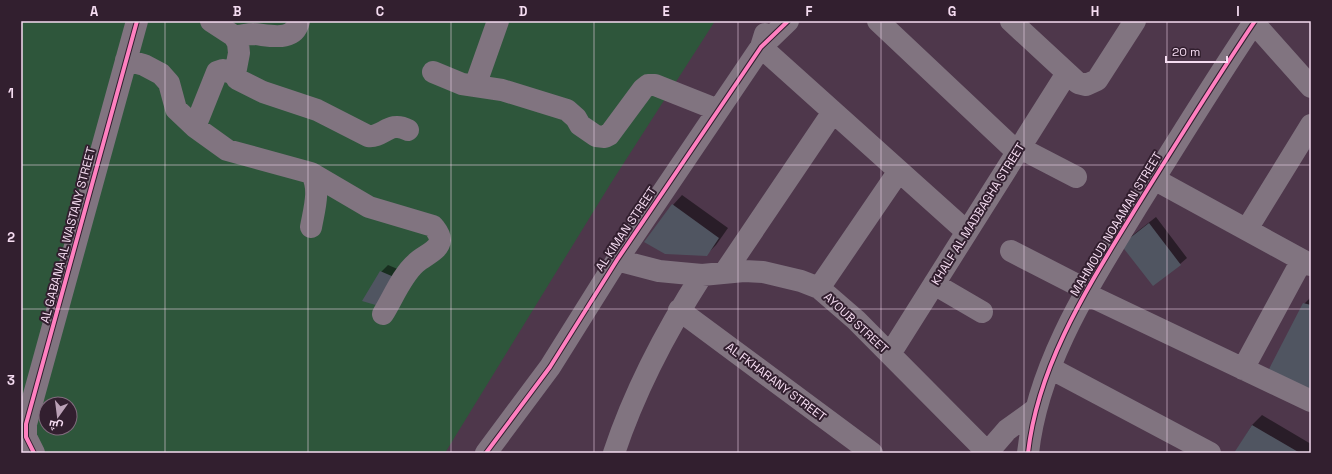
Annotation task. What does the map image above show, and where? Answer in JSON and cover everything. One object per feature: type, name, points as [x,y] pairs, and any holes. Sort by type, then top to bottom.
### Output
[{"type":"street","name":"AL GABANA AL WASTANY STREET","points":[[34,453],[26,437],[26,424],[137,21]]},
{"type":"street","points":[[211,21],[234,36],[238,43],[239,52],[235,74],[237,79],[263,92],[317,110],[368,136],[374,137],[391,127],[401,127],[408,130]]},
{"type":"street","points":[[234,36],[253,34],[274,37],[287,36],[298,26],[299,21]]},
{"type":"street","points":[[475,86],[498,21]]},
{"type":"street","points":[[769,21],[761,47],[967,232]]},
{"type":"street","name":"AL KIMAN STREET","points":[[486,453],[550,367],[617,260],[761,47],[788,21]]},
{"type":"street","points":[[878,21],[1018,150],[1076,177]]},
{"type":"street","points":[[1011,21],[1082,85],[1094,83],[1135,21]]},
{"type":"street","points":[[1254,22],[1311,87]]},
{"type":"street","name":"MAHMOUD NOAAMAN STREET","points":[[1028,453],[1036,409],[1050,368],[1086,292],[1154,179],[1254,22]]},
{"type":"street","points":[[126,60],[144,65],[161,74],[169,83],[176,109],[195,127],[227,150],[311,173],[369,207],[433,226],[438,233],[440,240],[438,245],[427,256],[418,261],[409,269],[383,314]]},
{"type":"street","points":[[195,127],[217,72],[223,70],[235,74]]},
{"type":"street","points":[[433,72],[462,84],[502,90],[567,110],[576,118],[580,125],[596,136],[605,137],[609,135],[643,89],[648,85],[655,85],[718,110]]},
{"type":"street","name":"KHALF AL MADBAGHA STREET","points":[[890,354],[1067,73]]},
{"type":"street","points":[[725,272],[833,112]]},
{"type":"street","points":[[1247,230],[1311,125]]},
{"type":"street","points":[[819,288],[899,171]]},
{"type":"street","points":[[311,173],[316,180],[317,190],[311,227]]},
{"type":"street","points":[[1154,179],[1306,262],[1243,369]]},
{"type":"street","points":[[1011,250],[1086,292],[1311,401]]},
{"type":"street","name":"AYOUB STREET","points":[[617,260],[659,271],[702,275],[725,272],[764,272],[801,281],[819,288],[856,320],[987,453]]},
{"type":"street","points":[[614,453],[637,393],[679,310],[702,275]]},
{"type":"street","points":[[934,284],[982,312]]},
{"type":"street","name":"AL FKHARANY STREET","points":[[679,310],[872,453]]},
{"type":"street","points":[[1050,368],[1210,453]]},
{"type":"street","points":[[987,453],[1007,430],[1036,409]]},
{"type":"green space","points":[[21,21],[715,21],[611,183],[445,453],[21,453]]},
{"type":"building","points":[[672,204],[719,238],[707,256],[665,254],[644,242]]},
{"type":"building","points":[[1149,223],[1181,265],[1153,286],[1121,245]]},
{"type":"building","points":[[380,271],[394,277],[379,306],[362,301]]},
{"type":"building","points":[[1303,303],[1311,305],[1311,392],[1268,371]]},
{"type":"building","points":[[1252,425],[1300,453],[1234,453]]},
{"type":"cycle path","points":[[34,453],[26,437],[26,424],[137,21]]},
{"type":"cycle path","points":[[486,453],[550,367],[617,260],[761,47],[788,21]]},
{"type":"cycle path","points":[[1028,453],[1034,420],[1043,387],[1054,356],[1068,325],[1101,266],[1165,161],[1255,21]]}]
